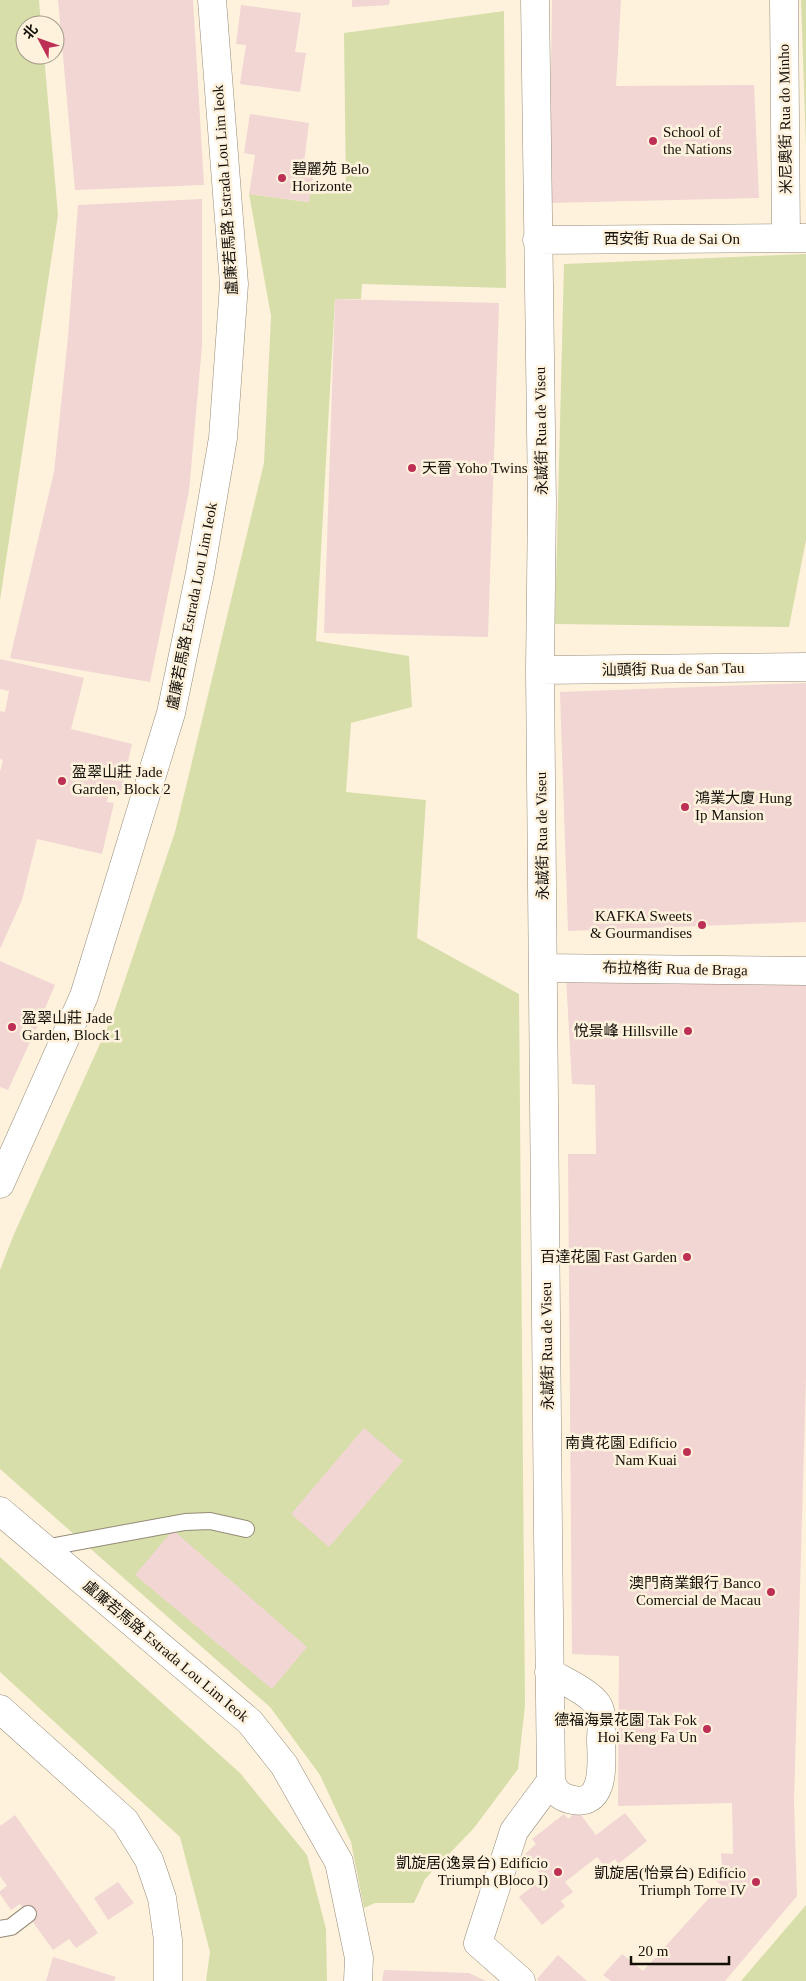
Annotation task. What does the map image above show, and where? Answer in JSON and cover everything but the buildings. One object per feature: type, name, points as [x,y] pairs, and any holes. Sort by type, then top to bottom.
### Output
[{"type":"street","name":"盧廉若馬路 Estrada Lou Lim Ieok","points":[[0,1184],[84,996],[171,713],[200,573],[223,438],[234,284],[212,0]]},
{"type":"street","name":"永誠街 Rua de Viseu","points":[[535,0],[542,501],[540,670],[550,1781]]},
{"type":"street","name":"米尼奧街 Rua do Minho","points":[[784,0],[796,238]]},
{"type":"street","name":"西安街 Rua de Sai On","points":[[537,240],[796,238]]},
{"type":"street","name":"汕頭街 Rua de San Tau","points":[[540,670],[806,668]]},
{"type":"street","name":"布拉格街 Rua de Braga","points":[[543,968],[806,971]]},
{"type":"street","name":"盧廉若馬路 Estrada Lou Lim Ieok","points":[[0,1511],[250,1722],[284,1765],[339,1862],[358,1958],[358,1981]]},
{"type":"street","points":[[521,1981],[478,1943],[514,1831],[550,1781],[557,1792],[568,1799],[585,1799],[595,1792],[602,1776],[600,1711],[594,1701],[549,1672]]},
{"type":"street","points":[[0,1709],[126,1821],[149,1860],[162,1898],[168,1940],[168,1981]]},
{"type":"lane","points":[[44,1548],[185,1522],[210,1521],[246,1529]]},
{"type":"lane","points":[[0,1929],[11,1926],[28,1914]]},
{"type":"green space","points":[[0,0],[39,0],[40,15],[15,15],[15,65],[45,65],[58,215],[0,600]]},
{"type":"green space","points":[[801,0],[806,0],[806,148]]},
{"type":"green space","points":[[504,11],[506,288],[362,284],[361,299],[335,299],[316,641],[409,656],[412,707],[351,723],[346,792],[426,800],[417,938],[519,994],[525,1705],[518,1769],[474,1828],[425,1879],[414,1903],[375,1903],[364,1908],[351,1842],[320,1775],[270,1707],[0,1469],[0,1270],[14,1234],[113,1015],[175,832],[264,463],[271,316],[249,194],[308,202],[310,194],[346,192],[344,33]]},
{"type":"green space","points":[[806,254],[806,540],[789,627],[555,624],[564,264]]},
{"type":"green space","points":[[0,1557],[240,1773],[307,1855],[326,1929],[327,1981],[206,1981],[210,1952],[180,1837],[0,1672]]},
{"type":"green space","points":[[806,1905],[806,1981],[741,1981]]},
{"type":"place","name":"School of the Nations","points":[[653,141]]},
{"type":"place","name":"碧麗苑 Belo Horizonte","points":[[282,178]]},
{"type":"place","name":"天晉 Yoho Twins","points":[[412,468]]},
{"type":"place","name":"盈翠山莊 Jade Garden, Block 2","points":[[62,781]]},
{"type":"place","name":"鴻業大廈 Hung Ip Mansion","points":[[685,807]]},
{"type":"place","name":"KAFKA Sweets & Gourmandises","points":[[702,925]]},
{"type":"place","name":"盈翠山莊 Jade Garden, Block 1","points":[[12,1027]]},
{"type":"place","name":"悅景峰 Hillsville","points":[[688,1031]]},
{"type":"place","name":"百達花園 Fast Garden","points":[[687,1257]]},
{"type":"place","name":"南貴花園 Edifício Nam Kuai","points":[[687,1452]]},
{"type":"place","name":"澳門商業銀行 Banco Comercial de Macau","points":[[771,1592]]},
{"type":"place","name":"德福海景花園 Tak Fok Hoi Keng Fa Un","points":[[707,1729]]},
{"type":"place","name":"凱旋居(逸景台) Edifício Triumph (Bloco I)","points":[[558,1872]]},
{"type":"place","name":"凱旋居(怡景台) Edifício Triumph Torre IV","points":[[756,1882]]}]
